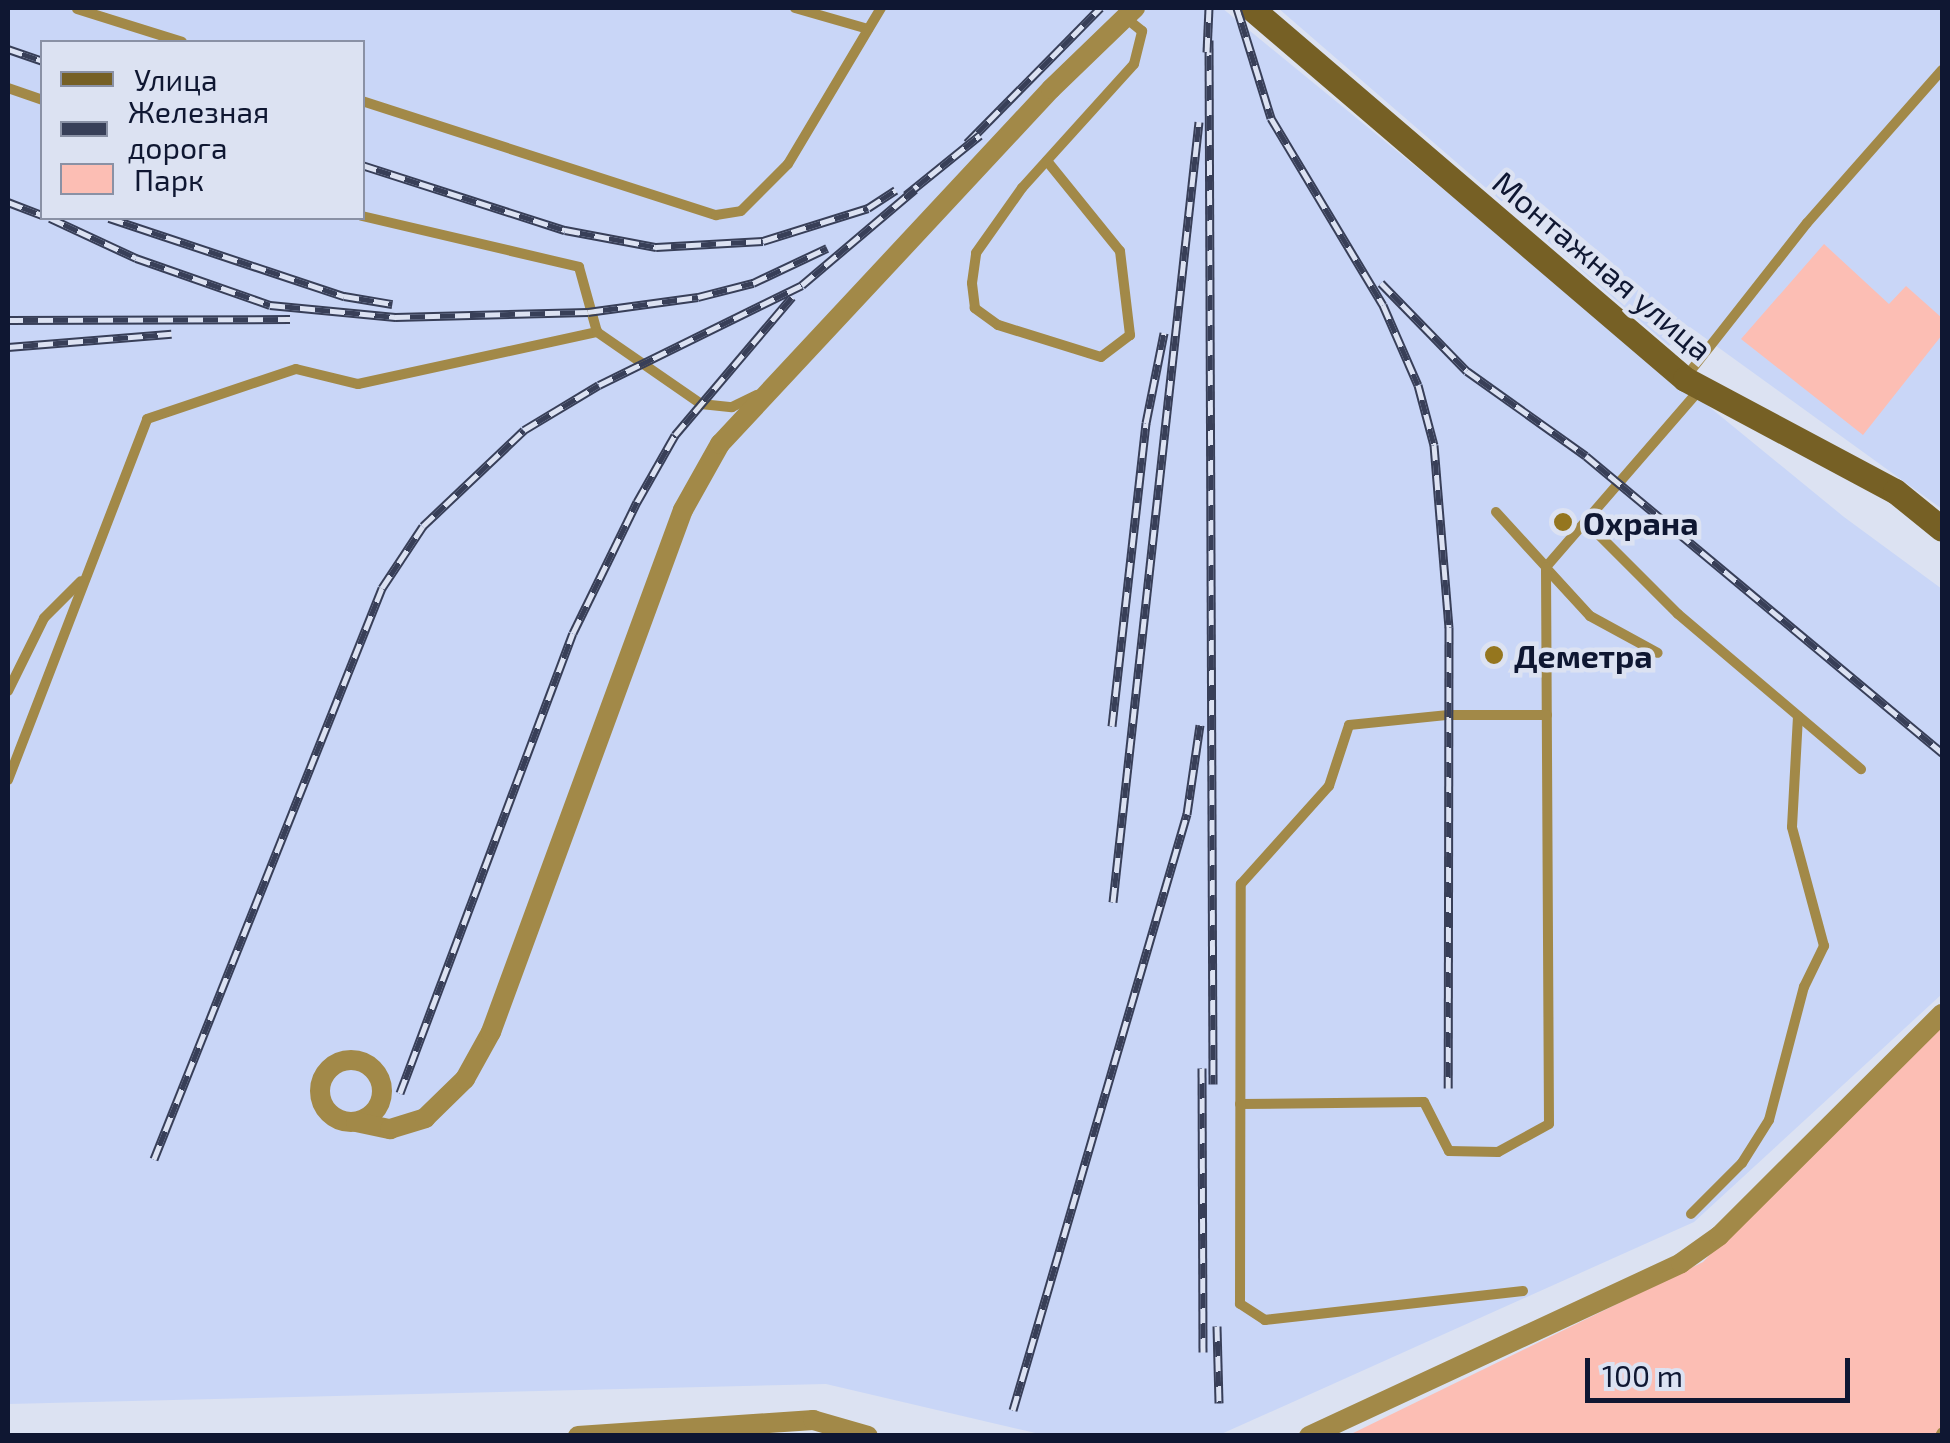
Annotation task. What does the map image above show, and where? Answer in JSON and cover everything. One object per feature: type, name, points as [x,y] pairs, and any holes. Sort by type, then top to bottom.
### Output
[{"type":"street","name":"Монтажная улица","points":[[1251,8],[1692,384],[1895,491],[1942,530]]},
{"type":"street","points":[[356,1122],[410,1127],[465,1080],[491,1032],[683,510],[720,444],[1130,12]]},
{"type":"street","points":[[1309,1436],[1681,1263],[1719,1236],[1942,1014]]},
{"type":"street","points":[[578,1436],[813,1420],[868,1436]]},
{"type":"lane","points":[[794,8],[868,29]]},
{"type":"lane","points":[[365,102],[716,215],[741,211],[762,197],[881,8]]},
{"type":"lane","points":[[77,9],[176,40]]},
{"type":"lane","points":[[1047,161],[1120,251],[1130,335],[1101,357],[998,325],[975,308],[976,252],[1047,161],[1134,64],[1142,31],[1130,12]]},
{"type":"lane","points":[[1240,1104],[1424,1102],[1449,1150],[1498,1152],[1550,1124],[1546,567],[1587,523],[1807,224],[1942,70]]},
{"type":"lane","points":[[8,88],[40,99]]},
{"type":"lane","points":[[365,217],[579,267],[597,332],[701,404],[732,407],[771,388]]},
{"type":"lane","points":[[8,780],[147,420],[296,369],[358,384],[597,332]]},
{"type":"lane","points":[[1496,512],[1590,616],[1658,652]]},
{"type":"lane","points":[[1587,523],[1678,614],[1861,769]]},
{"type":"lane","points":[[8,691],[44,618],[87,576]]},
{"type":"lane","points":[[1523,1291],[1265,1320],[1240,1304],[1241,884],[1329,786],[1350,725],[1448,714],[1547,715]]},
{"type":"lane","points":[[1691,1214],[1742,1163],[1769,1120],[1804,987],[1824,946],[1792,827],[1798,716]]},
{"type":"shaded area","points":[[8,8],[1222,8],[1844,517],[1942,589],[1942,994],[1694,1222],[1219,1435],[1044,1435],[826,1384],[8,1404]]},
{"type":"shaded area","points":[[1278,8],[1942,8],[1942,509],[1690,327],[1669,346]]},
{"type":"green space","points":[[1824,244],[1889,304],[1906,286],[1942,318],[1942,335],[1863,435],[1741,339]]},
{"type":"green space","points":[[1942,1011],[1942,1435],[1347,1436],[1703,1262]]},
{"type":"railway","points":[[967,143],[1100,8]]},
{"type":"railway","points":[[1207,52],[1209,8]]},
{"type":"railway","points":[[1237,8],[1271,118],[1383,305],[1418,385],[1434,445],[1449,627],[1448,1088]]},
{"type":"railway","points":[[1209,40],[1213,1084]]},
{"type":"railway","points":[[8,49],[40,60]]},
{"type":"railway","points":[[1113,902],[1199,122]]},
{"type":"railway","points":[[906,195],[980,135]]},
{"type":"railway","points":[[365,166],[565,230],[656,247],[763,241],[868,208],[896,190]]},
{"type":"railway","points":[[154,1159],[382,588],[423,526],[524,430],[599,385],[802,285],[915,189]]},
{"type":"railway","points":[[8,202],[40,214]]},
{"type":"railway","points":[[54,220],[136,258],[270,305],[395,317],[588,312],[698,297],[753,283],[827,248]]},
{"type":"railway","points":[[115,220],[344,296],[392,304]]},
{"type":"railway","points":[[1381,283],[1467,371],[1586,456],[1942,753]]},
{"type":"railway","points":[[400,1093],[573,633],[637,502],[675,435],[792,297]]},
{"type":"railway","points":[[8,320],[290,319]]},
{"type":"railway","points":[[1112,726],[1146,423],[1164,333]]},
{"type":"railway","points":[[8,347],[171,334]]},
{"type":"railway","points":[[1013,1410],[1187,814],[1200,725]]},
{"type":"railway","points":[[1202,1068],[1203,1352]]},
{"type":"railway","points":[[1217,1326],[1219,1403]]},
{"type":"place","name":"Охрана","points":[[1563,522]]},
{"type":"place","name":"Деметра","points":[[1494,655]]}]
